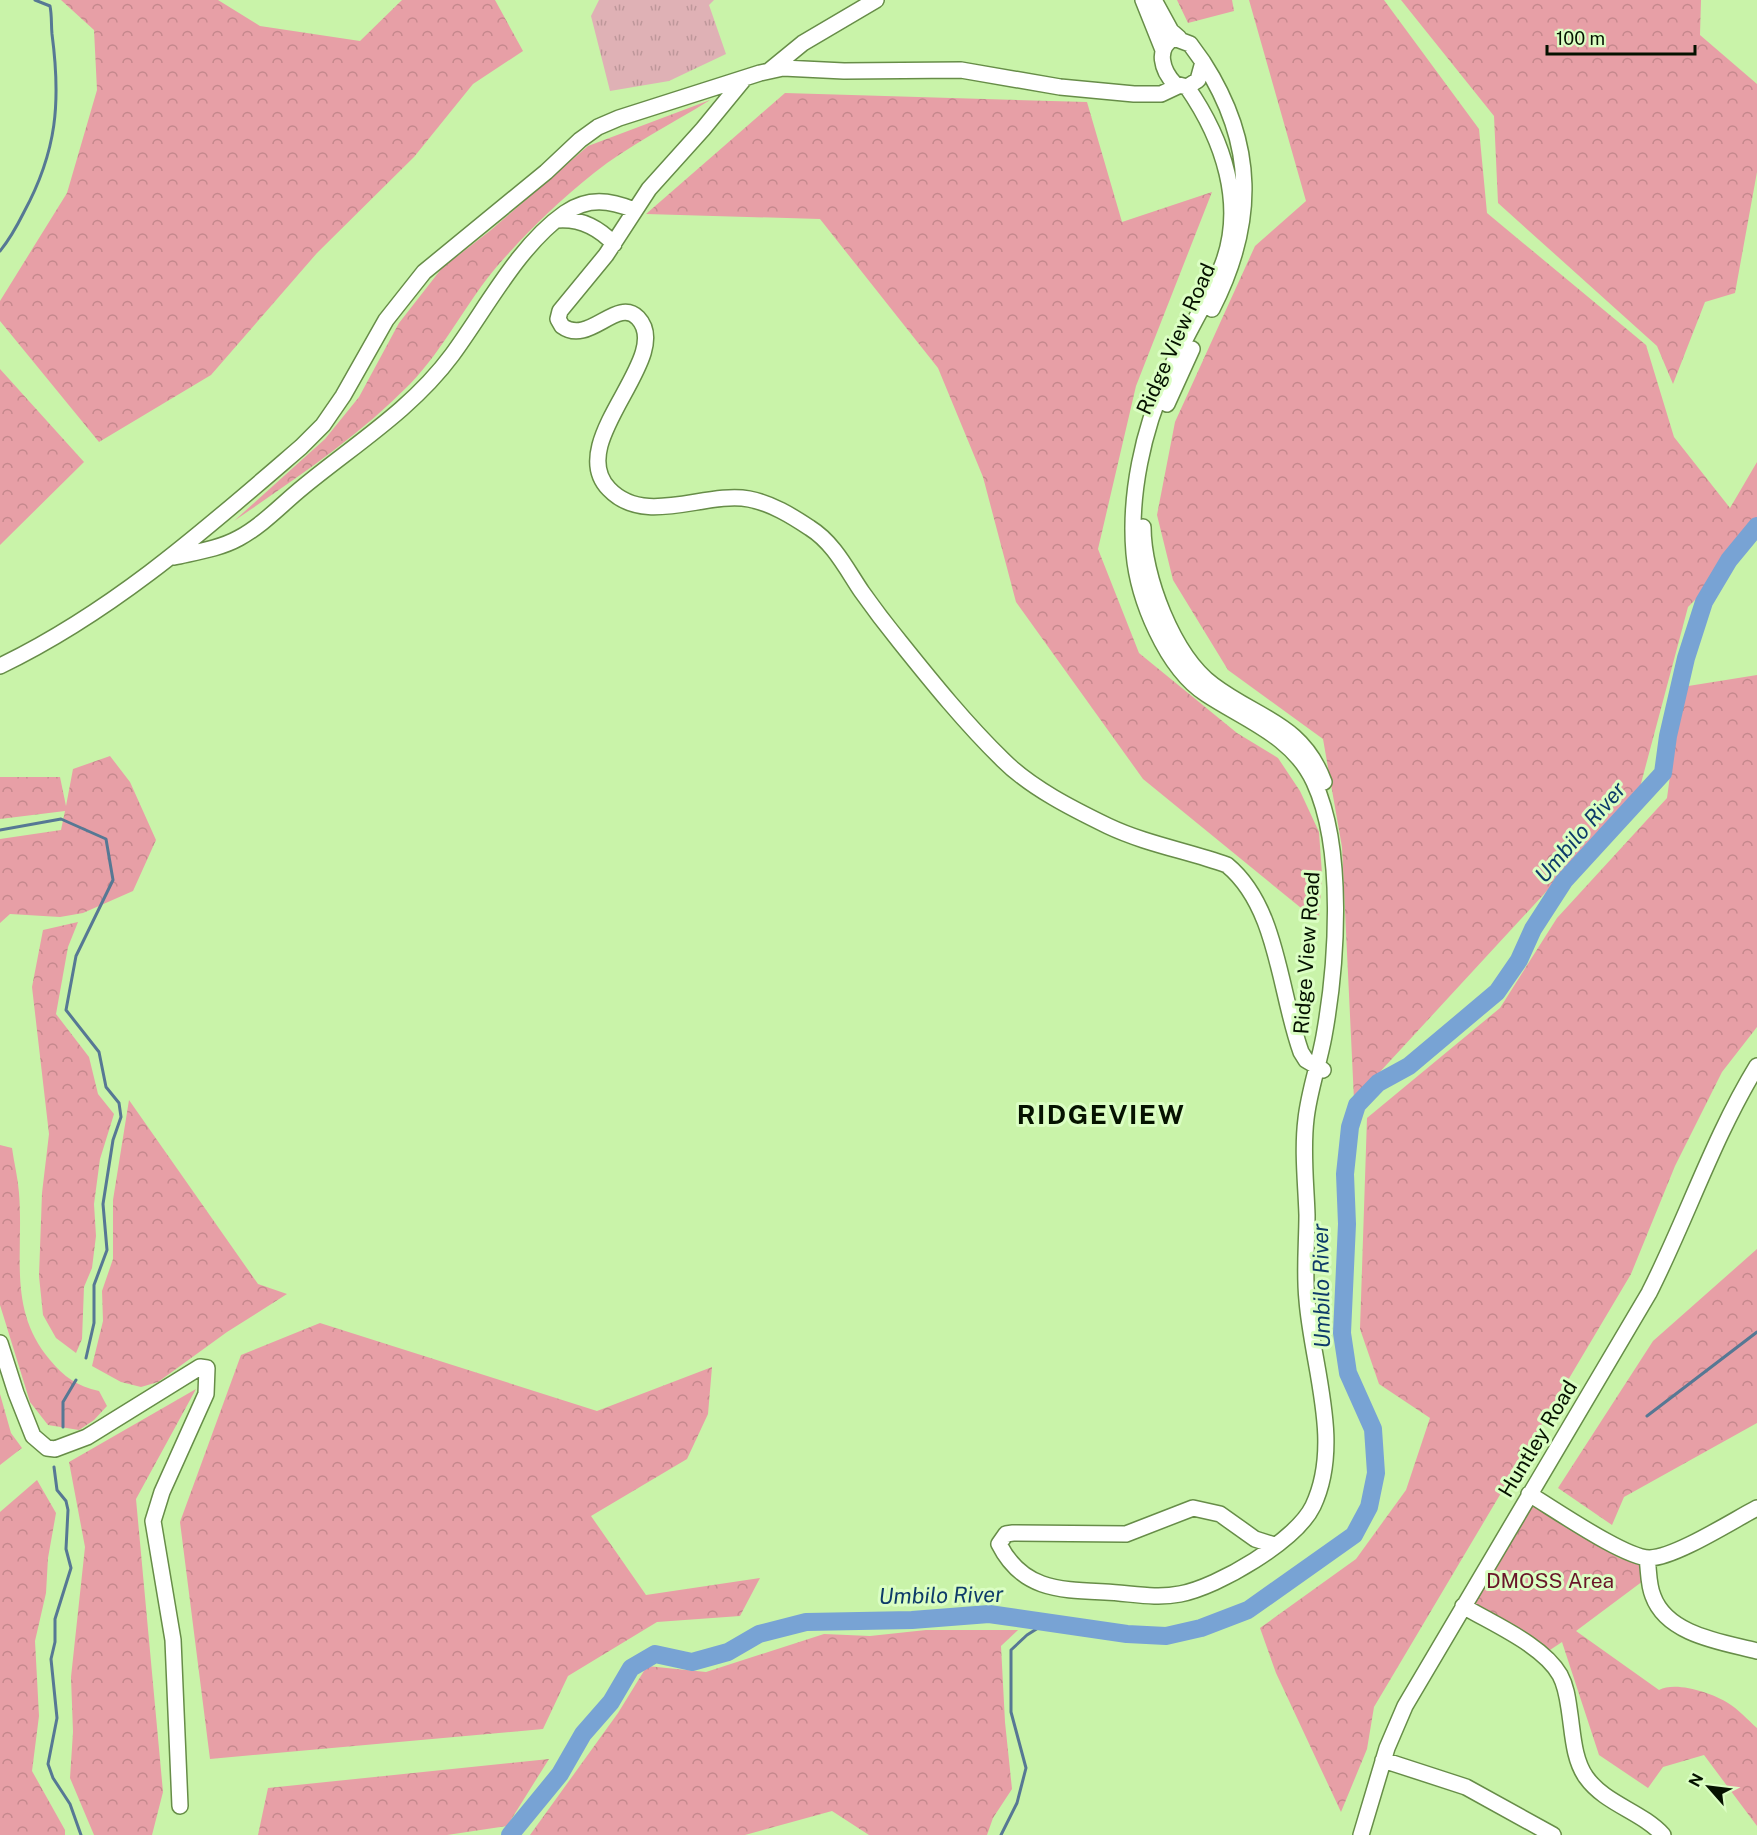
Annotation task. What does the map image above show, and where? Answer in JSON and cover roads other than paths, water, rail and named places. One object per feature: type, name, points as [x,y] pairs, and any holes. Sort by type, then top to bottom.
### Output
[{"type":"street","points":[[770,70],[803,43],[876,0]]},
{"type":"street","name":"Ridge View Road","points":[[1143,0],[1171,80],[1183,86],[1200,105],[1215,138],[1225,165],[1233,205],[1227,249],[1197,328]]},
{"type":"street","name":"Ridge View Road","points":[[1154,0],[1172,31],[1193,47],[1220,91],[1233,128],[1243,174],[1244,203],[1243,224],[1235,259],[1167,377],[1150,420],[1134,514],[1133,550],[1137,578],[1161,638],[1187,679],[1202,692],[1285,743],[1296,753],[1316,786],[1329,824],[1335,887],[1330,983],[1320,1069],[1310,1099],[1305,1128],[1306,1297],[1324,1419],[1326,1455],[1312,1509],[1299,1527],[1259,1557],[1212,1582],[1184,1593],[1158,1597],[1057,1590],[1014,1567],[999,1545],[1006,1534],[1013,1533],[1126,1534],[1193,1508],[1220,1514],[1255,1539],[1274,1545]]},
{"type":"street","points":[[1147,94],[1154,90],[1160,81],[1163,56],[1170,40],[1179,38]]},
{"type":"street","points":[[0,666],[49,642],[135,586],[292,455],[322,424],[342,396],[386,320],[424,272],[598,127],[619,118],[770,70],[961,70],[1060,87],[1147,94],[1166,93],[1198,80],[1203,62]]},
{"type":"street","points":[[744,79],[649,189],[614,244],[564,303],[558,319],[567,330],[583,330],[619,312],[627,312],[640,320],[645,331],[641,359],[597,454],[599,477],[610,491],[626,502],[651,507],[719,498],[749,499],[795,518],[826,542],[900,642],[1004,761],[1057,798],[1110,827],[1227,865],[1242,877],[1262,910],[1294,1034],[1306,1060],[1320,1069]]},
{"type":"street","points":[[171,558],[219,547],[256,528],[408,403],[450,357],[503,281],[557,220],[576,207],[602,201],[617,203],[634,210]]},
{"type":"street","points":[[557,220],[568,219],[593,226],[614,244]]},
{"type":"street","name":"Huntley Road","points":[[1361,1835],[1383,1760],[1405,1706],[1649,1293],[1733,1107],[1757,1066]]},
{"type":"street","points":[[0,1343],[33,1436],[47,1448],[55,1449],[87,1437],[200,1367],[207,1368],[203,1401],[162,1492],[153,1521],[173,1640],[180,1806]]},
{"type":"street","points":[[1529,1494],[1625,1551],[1647,1558],[1673,1552],[1757,1508]]},
{"type":"street","points":[[1647,1558],[1653,1597],[1666,1616],[1701,1636],[1757,1651]]},
{"type":"street","points":[[1463,1606],[1531,1646],[1553,1665],[1565,1686],[1575,1752],[1582,1771],[1594,1787],[1646,1819],[1663,1835]]},
{"type":"street","points":[[1383,1760],[1466,1787],[1553,1835]]},
{"type":"waterway","points":[[0,251],[16,227],[35,190],[44,168],[54,126],[56,82],[51,10],[50,6],[35,0]]},
{"type":"waterway","name":"Umbilo River","points":[[510,1835],[560,1774],[583,1734],[611,1702],[631,1668],[655,1654],[692,1662],[728,1652],[759,1634],[806,1622],[912,1620],[989,1614],[1127,1634],[1166,1636],[1201,1628],[1248,1610],[1354,1535],[1369,1507],[1376,1473],[1373,1429],[1348,1373],[1342,1333],[1347,1224],[1345,1174],[1350,1127],[1357,1105],[1378,1083],[1409,1066],[1497,992],[1519,960],[1533,929],[1564,881],[1663,773],[1668,736],[1686,658],[1704,602],[1729,560],[1757,526]]},
{"type":"waterway","points":[[0,830],[61,819],[106,839],[113,880],[76,956],[66,1010],[99,1052],[106,1087],[119,1103],[121,1117],[113,1140],[103,1204],[107,1250],[94,1285],[94,1323],[86,1358]]},
{"type":"waterway","points":[[1647,1416],[1757,1332]]},
{"type":"waterway","points":[[63,1427],[63,1402],[76,1380]]},
{"type":"waterway","points":[[54,1467],[57,1490],[66,1501],[68,1510],[66,1549],[71,1568],[55,1619],[55,1642],[51,1659],[57,1718],[48,1764],[53,1778],[70,1804],[81,1835]]},
{"type":"waterway","points":[[1001,1835],[1017,1803],[1026,1768],[1011,1712],[1011,1650],[1027,1635],[1046,1623]]},
{"type":"district","name":"RIDGEVIEW","points":[[1101,1115]]},
{"type":"park label","name":"DMOSS Area","points":[[1550,1581]]}]
